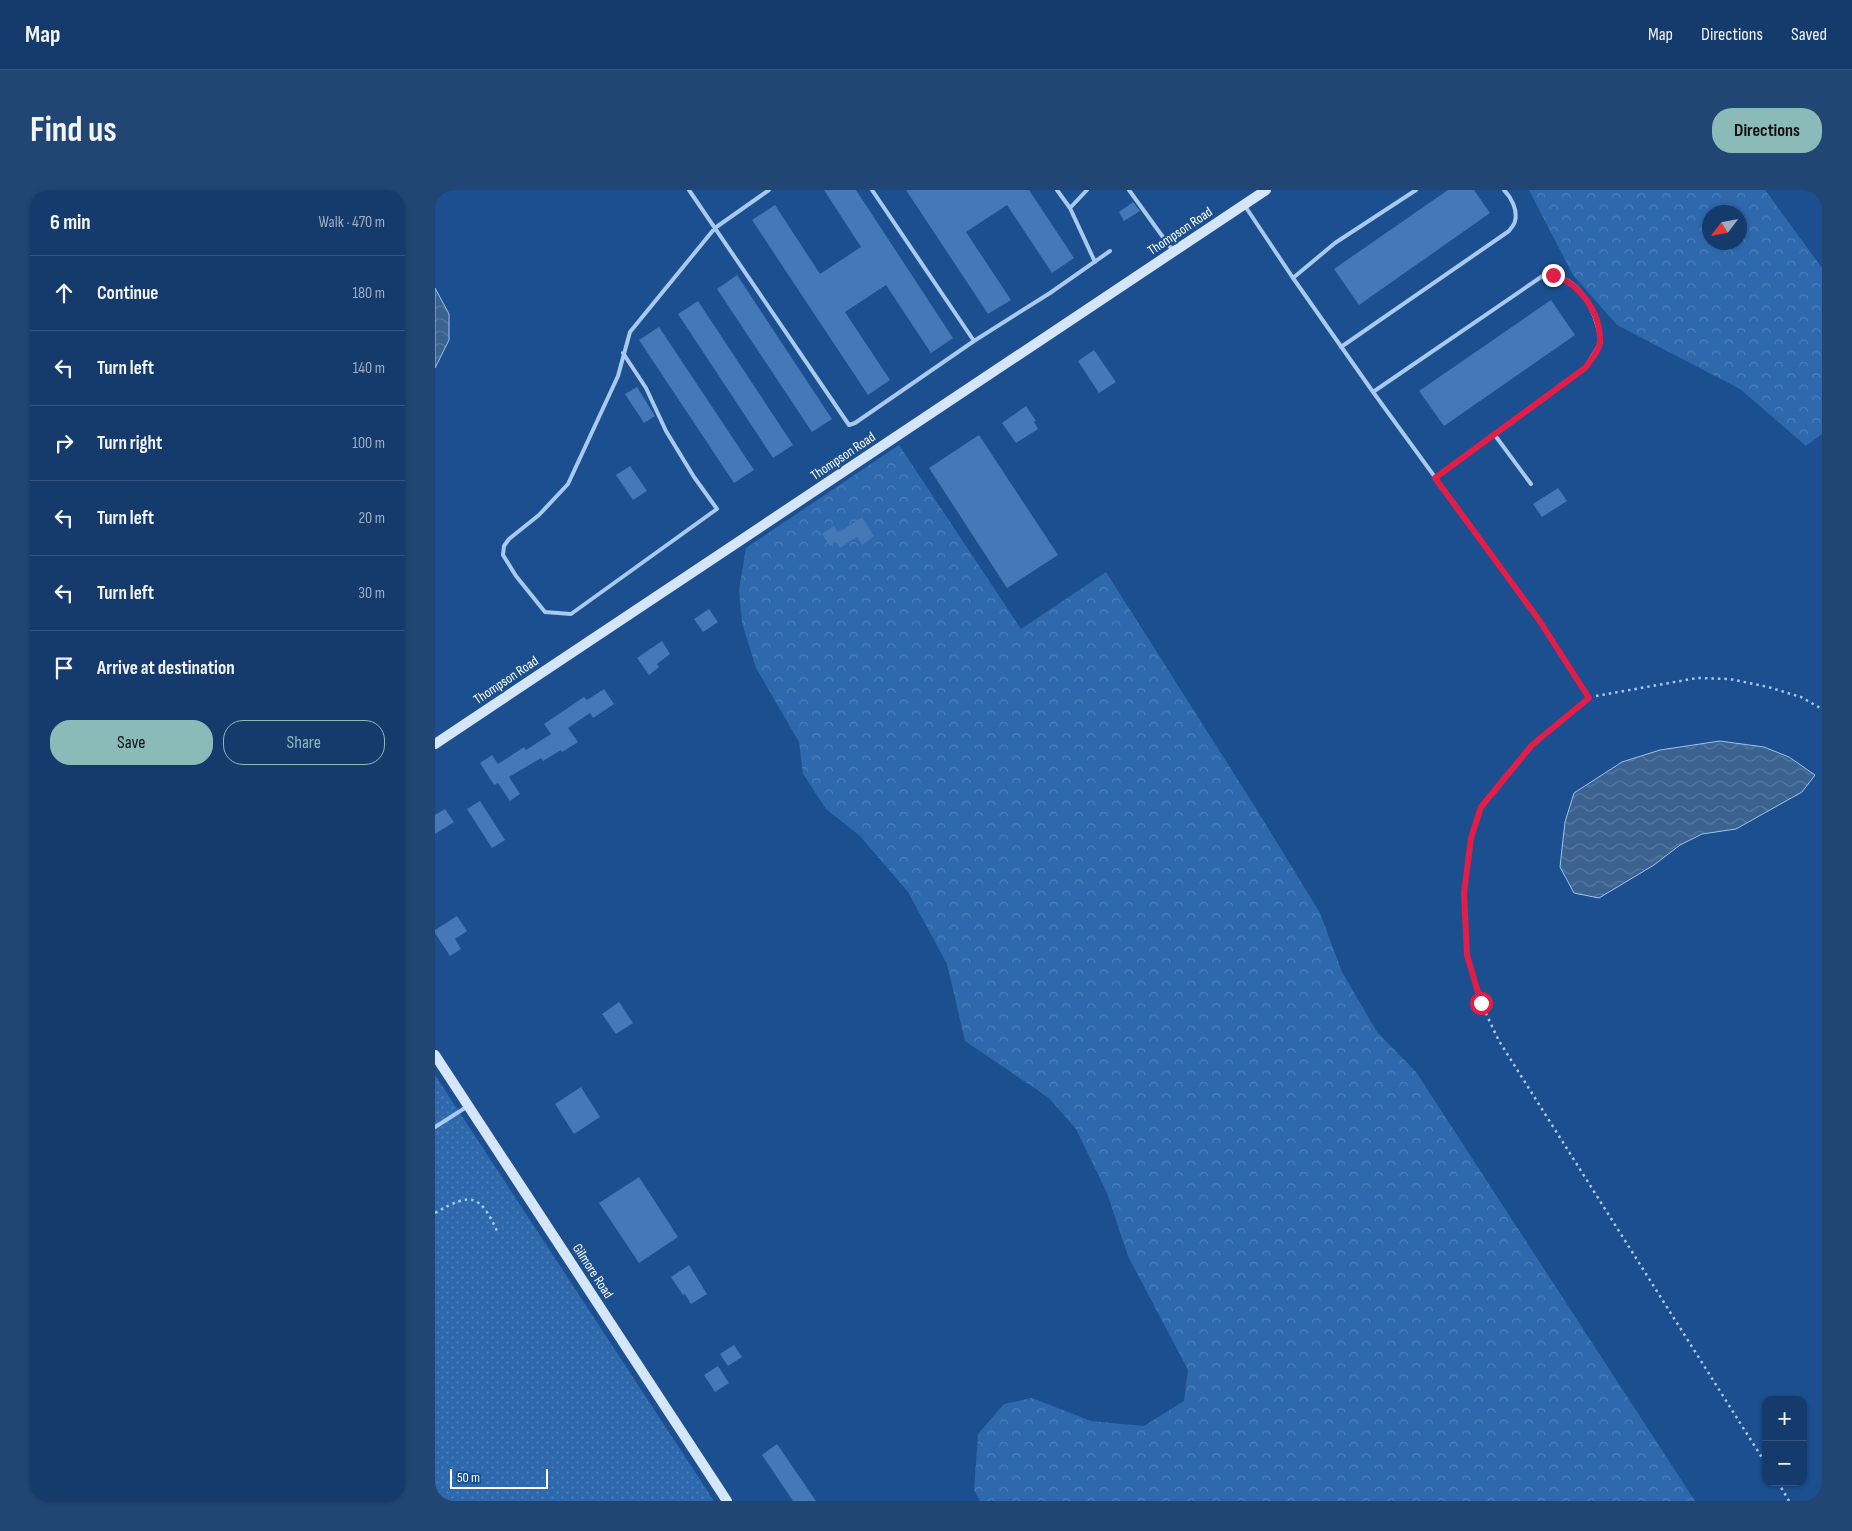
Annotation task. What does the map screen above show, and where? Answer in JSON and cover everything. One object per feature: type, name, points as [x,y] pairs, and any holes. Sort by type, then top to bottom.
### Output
[{"type":"main road","name":"Thompson Road","points":[[435,744],[1266,190]]},
{"type":"main road","name":"Gilmore Road","points":[[435,1055],[727,1501]]},
{"type":"lane","points":[[689,190],[849,425],[855,423],[1110,251]]},
{"type":"lane","points":[[623,353],[646,388],[676,446],[717,509],[571,614],[545,612],[516,576],[503,554],[504,546],[509,539],[539,514],[568,484],[619,376],[623,353],[630,332],[715,228],[769,190]]},
{"type":"lane","points":[[873,190],[974,341]]},
{"type":"lane","points":[[1057,190],[1070,208],[1095,262]]},
{"type":"lane","points":[[1070,208],[1087,190]]},
{"type":"lane","points":[[1129,190],[1173,252]]},
{"type":"lane","points":[[1293,278],[1335,243],[1416,190]]},
{"type":"lane","points":[[1341,347],[1509,231],[1515,221],[1515,214],[1510,197],[1505,190]]},
{"type":"lane","points":[[1244,204],[1341,347],[1539,620],[1589,698]]},
{"type":"lane","points":[[1373,392],[1544,275],[1561,277],[1584,294],[1595,316],[1601,342],[1585,368],[1435,478]]},
{"type":"lane","points":[[1494,434],[1531,484]]},
{"type":"lane","points":[[435,1127],[468,1106]]},
{"type":"path","points":[[1762,1458],[1499,1040],[1481,1003],[1467,955],[1464,893],[1471,838],[1481,807],[1532,745],[1589,698],[1697,678],[1730,679],[1768,687],[1801,697],[1822,709]]},
{"type":"path","points":[[435,1212],[453,1202],[467,1199],[477,1201],[489,1214],[497,1231]]},
{"type":"path","points":[[1780,1486],[1789,1501]]},
{"type":"green space","points":[[1529,190],[1765,190],[1822,268],[1822,434],[1806,446],[1740,389],[1617,325],[1573,275]]},
{"type":"green space","points":[[899,445],[1021,629],[1106,572],[1320,913],[1342,972],[1377,1032],[1416,1072],[1695,1501],[980,1501],[974,1490],[978,1434],[1004,1404],[1032,1398],[1091,1421],[1144,1426],[1184,1401],[1188,1370],[1128,1256],[1107,1193],[1076,1129],[1049,1098],[965,1041],[947,964],[908,892],[860,836],[826,809],[803,774],[799,742],[756,668],[742,623],[739,590],[746,548]]},
{"type":"green space","points":[[435,1075],[714,1501],[435,1501]]},
{"type":"water","points":[[435,288],[449,314],[449,340],[435,368]]},
{"type":"water","points":[[1720,741],[1764,747],[1789,757],[1815,775],[1802,792],[1736,829],[1702,834],[1680,845],[1654,865],[1599,898],[1574,893],[1560,867],[1565,822],[1574,793],[1622,762],[1660,750]]},
{"type":"building","points":[[824,190],[856,190],[953,338],[931,353],[886,285],[845,312],[890,380],[868,395],[752,220],[775,205],[820,274],[861,247]]},
{"type":"building","points":[[906,190],[1029,190],[1074,258],[1052,273],[1007,205],[966,232],[1011,300],[988,314]]},
{"type":"building","points":[[1448,190],[1474,190],[1490,213],[1359,305],[1334,269]]},
{"type":"building","points":[[1133,202],[1140,211],[1124,221],[1119,212]]},
{"type":"building","points":[[737,275],[832,419],[812,432],[717,289]]},
{"type":"building","points":[[1551,300],[1575,335],[1444,426],[1419,391]]},
{"type":"building","points":[[698,301],[793,445],[773,458],[678,314]]},
{"type":"building","points":[[659,327],[754,470],[734,483],[639,340]]},
{"type":"building","points":[[1094,350],[1116,382],[1099,393],[1078,361]]},
{"type":"building","points":[[637,387],[655,416],[644,423],[625,394]]},
{"type":"building","points":[[1026,406],[1036,421],[1034,422],[1038,429],[1016,443],[1002,423]]},
{"type":"building","points":[[979,435],[1058,555],[1007,588],[929,468]]},
{"type":"building","points":[[630,466],[647,491],[633,500],[616,475]]},
{"type":"building","points":[[1558,488],[1567,501],[1542,517],[1533,504]]},
{"type":"building","points":[[862,517],[874,536],[862,545],[857,537],[840,548],[836,542],[830,546],[822,534],[834,526],[838,533]]},
{"type":"building","points":[[709,609],[718,622],[703,632],[694,619]]},
{"type":"building","points":[[662,641],[670,654],[657,664],[659,667],[649,675],[637,658]]},
{"type":"building","points":[[604,689],[614,704],[593,718],[590,713],[568,728],[578,742],[543,761],[541,758],[509,777],[520,794],[510,801],[498,783],[494,785],[480,763],[492,755],[498,764],[524,747],[526,750],[551,734],[544,724],[584,697],[587,700]]},
{"type":"building","points":[[480,801],[505,840],[492,848],[467,809]]},
{"type":"building","points":[[445,809],[454,822],[435,834],[435,815]]},
{"type":"building","points":[[457,916],[467,931],[455,939],[461,949],[450,956],[435,930]]},
{"type":"building","points":[[619,1002],[633,1023],[616,1034],[602,1014]]},
{"type":"building","points":[[581,1087],[600,1117],[574,1134],[555,1104]]},
{"type":"building","points":[[639,1177],[678,1237],[639,1263],[599,1203]]},
{"type":"building","points":[[689,1265],[707,1294],[691,1304],[671,1277]]},
{"type":"building","points":[[734,1345],[742,1357],[728,1366],[720,1354]]},
{"type":"building","points":[[718,1366],[729,1383],[715,1392],[704,1375]]},
{"type":"building","points":[[777,1444],[816,1501],[793,1501],[762,1455]]},
{"type":"route","points":[[1481,1003],[1467,955],[1464,893],[1471,838],[1481,807],[1532,745],[1589,698],[1539,620],[1435,478],[1585,368],[1593,357],[1601,342],[1595,316],[1584,294],[1571,283],[1553,275]]}]
